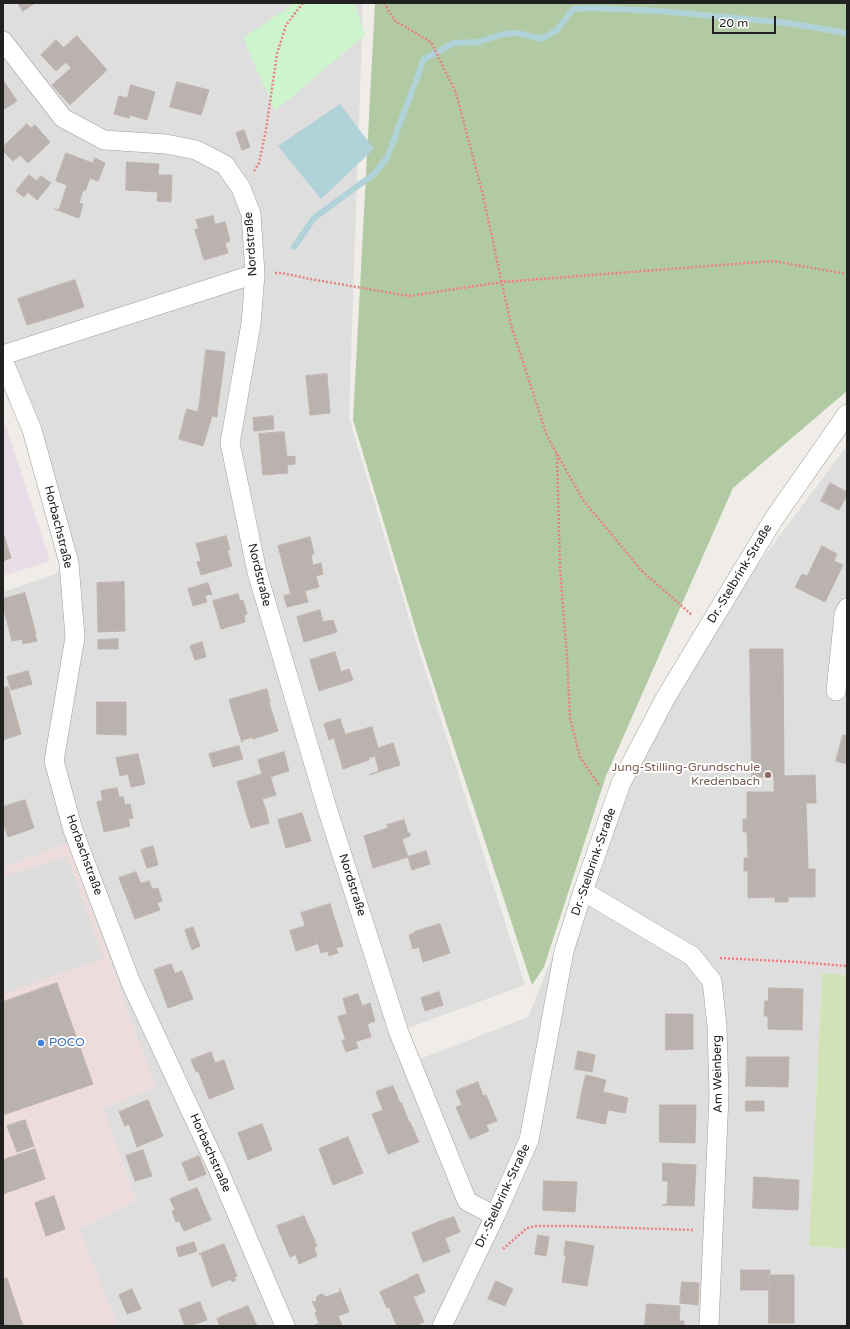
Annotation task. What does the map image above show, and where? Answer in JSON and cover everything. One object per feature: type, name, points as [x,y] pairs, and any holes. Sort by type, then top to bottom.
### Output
[{"type":"street","name":"Nordstraße","points":[[3,41],[63,118],[104,140],[166,144],[196,150],[225,164],[242,188],[251,214],[255,274],[251,324],[230,443],[257,572],[327,808],[398,1033],[467,1201],[495,1216]]},
{"type":"street","points":[[3,355],[255,274]]},
{"type":"street","name":"Horbachstraße","points":[[3,360],[32,430],[69,563],[75,637],[54,761],[73,830],[131,982],[218,1169],[285,1326]]},
{"type":"street","name":"Dr.-Stelbrink-Straße","points":[[442,1326],[495,1216],[529,1140],[564,951],[583,891],[621,783],[666,697],[773,520],[847,414]]},
{"type":"street","points":[[836,691],[844,615],[847,608]]},
{"type":"street","name":"Am Weinberg","points":[[583,891],[692,956],[712,981],[717,1026],[719,1095],[709,1326]]},
{"type":"path","points":[[242,188],[259,163],[277,54],[286,25],[303,3]]},
{"type":"path","points":[[384,3],[394,21],[431,42],[456,93],[482,190],[511,325],[547,436],[583,500],[642,571],[708,628]]},
{"type":"path","points":[[255,274],[282,273],[409,296],[502,282],[773,261],[847,274]]},
{"type":"path","points":[[557,453],[560,569],[568,657],[570,718],[580,757],[613,805]]},
{"type":"path","points":[[692,956],[847,966]]},
{"type":"path","points":[[474,1260],[490,1261],[527,1228],[536,1226],[714,1231]]},
{"type":"shaded area","points":[[3,3],[363,3],[349,418],[415,638],[525,985],[408,1028],[420,1059],[528,1017],[655,702],[847,446],[847,975],[822,973],[809,1246],[847,1249],[847,1326],[117,1326],[79,1229],[136,1201],[103,1108],[155,1087],[68,844],[3,867],[3,592],[56,574],[73,550],[3,353]]},
{"type":"shaded area","points":[[3,417],[50,561],[3,576]]},
{"type":"shaded area","points":[[68,844],[155,1087],[103,1108],[136,1201],[79,1229],[117,1326],[3,1326],[3,867]]},
{"type":"shaded area","points":[[67,856],[104,959],[3,994],[3,876]]},
{"type":"green space","points":[[295,3],[354,3],[365,35],[275,111],[243,38]]},
{"type":"green space","points":[[375,3],[847,3],[847,391],[733,488],[606,776],[544,967],[532,985],[418,637],[353,420]]},
{"type":"green space","points":[[822,973],[847,975],[847,1249],[809,1246]]},
{"type":"water","points":[[340,104],[374,149],[321,199],[278,146]]},
{"type":"building","points":[[18,3],[35,3],[23,11]]},
{"type":"building","points":[[77,36],[107,70],[70,105],[52,85],[71,68],[58,53]]},
{"type":"building","points":[[56,40],[64,48],[58,53],[66,62],[56,71],[41,55]]},
{"type":"building","points":[[3,80],[17,101],[3,110]]},
{"type":"building","points":[[177,82],[209,90],[201,115],[170,107]]},
{"type":"building","points":[[131,85],[155,92],[147,120],[130,115],[129,118],[114,114],[119,96],[127,98]]},
{"type":"building","points":[[27,124],[31,128],[35,125],[50,142],[28,163],[20,155],[13,161],[3,151],[3,147]]},
{"type":"building","points":[[244,130],[250,147],[242,150],[236,133]]},
{"type":"building","points":[[66,153],[95,164],[85,191],[83,190],[79,203],[83,204],[79,218],[54,209],[59,210],[67,185],[56,181]]},
{"type":"building","points":[[95,158],[105,163],[98,181],[90,178],[95,164],[93,164]]},
{"type":"building","points":[[127,162],[159,164],[158,175],[172,175],[171,202],[157,201],[158,192],[126,190]]},
{"type":"building","points":[[29,175],[33,178],[20,194],[16,191]]},
{"type":"building","points":[[41,176],[51,183],[37,200],[28,192]]},
{"type":"building","points":[[33,178],[37,181],[24,197],[20,194]]},
{"type":"building","points":[[213,216],[215,225],[199,229],[196,220]]},
{"type":"building","points":[[225,222],[230,241],[225,243],[228,253],[204,260],[195,230]]},
{"type":"building","points":[[75,280],[84,307],[56,316],[47,289]]},
{"type":"building","points":[[47,289],[56,316],[27,325],[18,299]]},
{"type":"building","points":[[206,350],[225,352],[223,370],[204,368]]},
{"type":"building","points":[[204,368],[223,370],[221,385],[202,383]]},
{"type":"building","points":[[327,374],[330,413],[310,415],[306,376]]},
{"type":"building","points":[[202,383],[221,385],[218,406],[200,401]]},
{"type":"building","points":[[200,401],[218,406],[217,417],[198,412]]},
{"type":"building","points":[[187,409],[212,416],[203,446],[179,439]]},
{"type":"building","points":[[273,416],[274,429],[254,431],[253,418]]},
{"type":"building","points":[[284,432],[287,457],[295,456],[295,464],[287,465],[288,473],[263,475],[259,434]]},
{"type":"building","points":[[830,483],[847,492],[847,495],[839,510],[821,501]]},
{"type":"building","points":[[3,532],[11,558],[3,561]]},
{"type":"building","points":[[226,536],[230,550],[227,550],[232,566],[201,575],[197,562],[201,561],[196,544]]},
{"type":"building","points":[[310,537],[314,554],[311,555],[313,565],[321,563],[323,574],[316,576],[319,587],[291,595],[278,546]]},
{"type":"building","points":[[822,546],[837,554],[834,561],[843,565],[825,602],[795,587],[802,574],[807,576]]},
{"type":"building","points":[[124,582],[125,631],[98,632],[97,583]]},
{"type":"building","points":[[208,583],[212,595],[210,594],[205,596],[207,602],[193,606],[188,589]]},
{"type":"building","points":[[305,591],[308,602],[287,607],[284,596]]},
{"type":"building","points":[[25,593],[37,641],[23,644],[22,639],[12,641],[3,606],[3,599]]},
{"type":"building","points":[[238,594],[240,601],[243,600],[247,614],[244,615],[245,622],[221,629],[213,601]]},
{"type":"building","points":[[320,610],[323,622],[333,620],[337,632],[304,642],[297,617]]},
{"type":"building","points":[[118,639],[118,649],[98,649],[98,640]]},
{"type":"building","points":[[202,642],[206,657],[195,660],[190,646]]},
{"type":"building","name":"Jung-Stilling-Grundschule Kredenbach","points":[[750,649],[783,649],[784,776],[815,775],[816,803],[806,803],[808,869],[815,869],[815,897],[788,897],[788,902],[775,902],[775,897],[748,898],[748,871],[744,871],[744,858],[748,858],[747,832],[743,832],[743,819],[747,819],[747,792],[774,792],[774,777],[752,777]]},
{"type":"building","points":[[335,652],[341,672],[349,669],[353,680],[319,691],[310,660]]},
{"type":"building","points":[[28,671],[32,684],[11,690],[7,677]]},
{"type":"building","points":[[8,687],[21,734],[3,740],[3,688]]},
{"type":"building","points":[[267,689],[269,703],[278,731],[253,739],[250,726],[238,730],[229,700]]},
{"type":"building","points":[[97,702],[126,702],[126,735],[97,734]]},
{"type":"building","points":[[340,719],[345,734],[329,740],[324,724]]},
{"type":"building","points":[[250,726],[253,737],[242,740],[242,742],[238,730]]},
{"type":"building","points":[[372,727],[378,748],[393,743],[400,765],[369,775],[379,771],[375,756],[369,758],[369,760],[343,769],[334,738]]},
{"type":"building","points":[[843,735],[847,736],[847,764],[836,761]]},
{"type":"building","points":[[239,746],[243,759],[213,767],[209,754]]},
{"type":"building","points":[[284,752],[289,771],[270,777],[269,772],[262,774],[258,760]]},
{"type":"building","points":[[138,754],[145,784],[131,787],[128,774],[120,776],[116,758]]},
{"type":"building","points":[[269,772],[276,795],[262,799],[266,810],[247,816],[237,782]]},
{"type":"building","points":[[117,788],[119,797],[103,801],[101,791]]},
{"type":"building","points":[[123,797],[125,805],[130,804],[133,818],[128,819],[130,826],[104,832],[97,802]]},
{"type":"building","points":[[25,800],[34,828],[8,837],[3,823],[3,807]]},
{"type":"building","points":[[266,810],[269,823],[251,828],[247,816]]},
{"type":"building","points":[[302,813],[311,841],[286,848],[278,820]]},
{"type":"building","points":[[404,820],[408,833],[410,833],[410,836],[402,839],[408,857],[373,868],[364,836],[388,828],[387,825]]},
{"type":"building","points":[[153,846],[158,865],[147,868],[141,850]]},
{"type":"building","points":[[426,851],[430,864],[412,870],[408,857]]},
{"type":"building","points":[[136,872],[141,884],[124,891],[119,878]]},
{"type":"building","points":[[149,881],[152,889],[158,888],[162,901],[157,903],[160,910],[135,919],[124,890]]},
{"type":"building","points":[[330,904],[343,946],[336,948],[338,953],[329,956],[328,951],[321,953],[312,926],[306,928],[301,913]]},
{"type":"building","points":[[440,924],[450,953],[423,962],[419,947],[413,949],[409,935]]},
{"type":"building","points":[[305,926],[306,928],[312,926],[317,944],[296,951],[290,931]]},
{"type":"building","points":[[193,927],[200,946],[192,950],[185,930]]},
{"type":"building","points":[[171,964],[175,974],[158,981],[154,970]]},
{"type":"building","points":[[182,971],[193,999],[168,1008],[158,981]]},
{"type":"building","name":"POCO","points":[[57,983],[93,1084],[3,1115],[3,1002]]},
{"type":"building","points":[[769,988],[803,989],[802,1030],[768,1029],[768,1016],[764,1016],[765,1001],[768,1001]]},
{"type":"building","points":[[439,992],[443,1005],[425,1011],[421,998]]},
{"type":"building","points":[[358,994],[362,1006],[370,1003],[375,1021],[367,1024],[363,1009],[347,1014],[343,999]]},
{"type":"building","points":[[363,1009],[371,1037],[347,1044],[338,1017]]},
{"type":"building","points":[[666,1014],[693,1014],[693,1049],[666,1050]]},
{"type":"building","points":[[345,1040],[347,1044],[356,1042],[358,1048],[346,1052],[342,1041]]},
{"type":"building","points":[[578,1051],[595,1055],[592,1072],[575,1069]]},
{"type":"building","points":[[211,1052],[215,1063],[196,1072],[191,1060]]},
{"type":"building","points":[[747,1057],[789,1057],[788,1087],[746,1086]]},
{"type":"building","points":[[224,1060],[234,1089],[209,1099],[198,1070]]},
{"type":"building","points":[[586,1075],[606,1080],[603,1092],[583,1088]]},
{"type":"building","points":[[478,1082],[483,1096],[486,1095],[497,1121],[486,1125],[489,1131],[470,1139],[456,1107],[462,1105],[456,1091]]},
{"type":"building","points":[[393,1086],[419,1142],[388,1154],[372,1114],[383,1110],[376,1092]]},
{"type":"building","points":[[583,1088],[612,1094],[605,1124],[577,1118]]},
{"type":"building","points":[[612,1094],[628,1098],[625,1113],[609,1110]]},
{"type":"building","points":[[148,1100],[163,1136],[137,1147],[129,1124],[125,1126],[119,1112]]},
{"type":"building","points":[[746,1101],[764,1101],[764,1111],[746,1111]]},
{"type":"building","points":[[660,1105],[696,1105],[695,1143],[660,1142]]},
{"type":"building","points":[[25,1120],[34,1146],[17,1152],[7,1126]]},
{"type":"building","points":[[262,1124],[272,1150],[248,1160],[238,1133]]},
{"type":"building","points":[[348,1137],[363,1173],[333,1185],[319,1149]]},
{"type":"building","points":[[35,1149],[45,1179],[31,1184],[21,1154]]},
{"type":"building","points":[[143,1150],[146,1159],[129,1164],[126,1156]]},
{"type":"building","points":[[21,1154],[31,1184],[3,1194],[3,1160]]},
{"type":"building","points":[[199,1156],[206,1174],[189,1181],[182,1163]]},
{"type":"building","points":[[146,1159],[152,1176],[135,1181],[129,1164]]},
{"type":"building","points":[[663,1163],[696,1165],[694,1206],[662,1205],[667,1204],[668,1181],[663,1181]]},
{"type":"building","points":[[754,1177],[799,1180],[798,1210],[753,1208]]},
{"type":"building","points":[[544,1181],[577,1182],[575,1212],[543,1210]]},
{"type":"building","points":[[197,1188],[211,1220],[184,1231],[179,1221],[176,1222],[172,1211],[175,1210],[170,1199]]},
{"type":"building","points":[[54,1196],[65,1229],[46,1236],[35,1203]]},
{"type":"building","points":[[304,1216],[317,1246],[290,1257],[277,1226]]},
{"type":"building","points":[[454,1217],[460,1232],[445,1238],[439,1222]]},
{"type":"building","points":[[439,1222],[450,1252],[423,1262],[412,1233]]},
{"type":"building","points":[[538,1235],[549,1237],[546,1256],[535,1254]]},
{"type":"building","points":[[566,1241],[594,1246],[587,1286],[562,1282],[566,1255],[564,1255]]},
{"type":"building","points":[[194,1242],[197,1251],[179,1257],[176,1248]]},
{"type":"building","points":[[224,1244],[237,1276],[234,1278],[236,1280],[232,1282],[231,1279],[212,1287],[201,1254],[199,1254]]},
{"type":"building","points":[[314,1247],[317,1256],[299,1264],[296,1255]]},
{"type":"building","points":[[741,1270],[770,1270],[769,1290],[741,1290]]},
{"type":"building","points":[[418,1274],[425,1292],[416,1296],[409,1278]]},
{"type":"building","points":[[769,1275],[794,1275],[794,1323],[769,1323]]},
{"type":"building","points":[[7,1278],[23,1326],[3,1326],[3,1280]]},
{"type":"building","points":[[409,1279],[416,1296],[387,1308],[380,1292]]},
{"type":"building","points":[[496,1281],[513,1289],[509,1297],[492,1290]]},
{"type":"building","points":[[682,1282],[699,1283],[698,1305],[680,1303]]},
{"type":"building","points":[[132,1289],[141,1309],[127,1314],[119,1295]]},
{"type":"building","points":[[340,1289],[349,1312],[338,1316],[342,1325],[313,1326],[319,1323],[315,1313],[317,1312],[312,1301],[316,1302],[317,1296],[322,1294],[326,1297],[340,1292]]},
{"type":"building","points":[[492,1290],[509,1297],[505,1306],[488,1299]]},
{"type":"building","points":[[413,1296],[424,1322],[415,1326],[397,1326],[389,1307]]},
{"type":"building","points":[[200,1302],[207,1320],[185,1326],[179,1310]]},
{"type":"building","points":[[647,1304],[680,1306],[679,1321],[684,1321],[684,1326],[645,1326]]},
{"type":"building","points":[[248,1306],[257,1326],[227,1326],[223,1316]]},
{"type":"building","points":[[223,1316],[227,1326],[220,1326],[217,1319]]},
{"type":"waterway","points":[[294,247],[314,218],[374,174],[387,158],[424,59],[454,43],[478,42],[504,34],[517,33],[542,39],[557,30],[573,9],[594,8],[660,11],[788,23],[847,33]]},
{"type":"place","name":"Jung-Stilling-Grundschule Kredenbach","points":[[768,775]]},
{"type":"place","name":"POCO","points":[[41,1043]]}]
